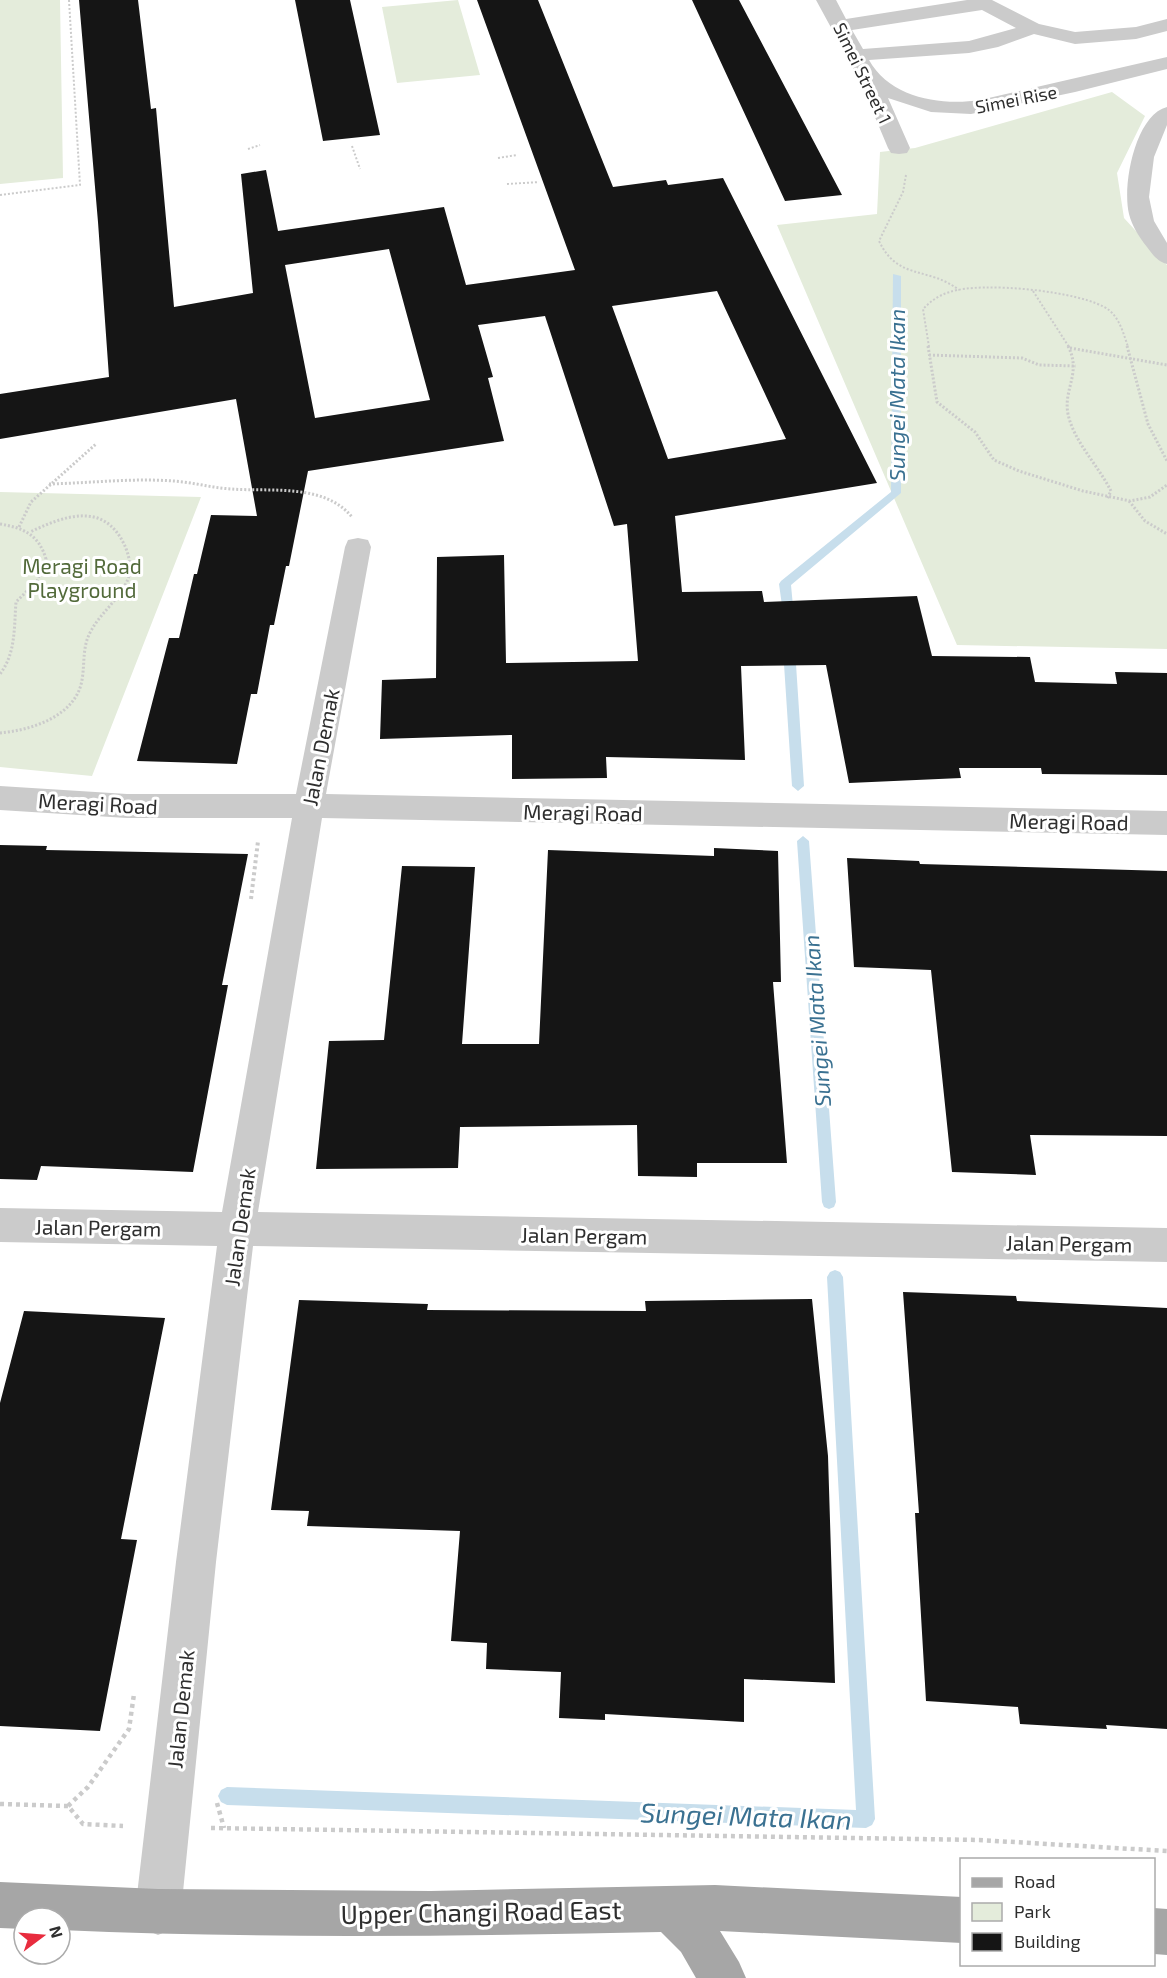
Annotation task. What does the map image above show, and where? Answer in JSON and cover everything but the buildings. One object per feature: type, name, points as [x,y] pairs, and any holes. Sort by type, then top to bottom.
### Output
[{"type":"main road","name":"Upper Changi Road East","points":[[0,1905],[158,1912],[431,1914],[715,1908],[960,1920]]},
{"type":"main road","points":[[671,1909],[697,1936],[723,1978]]},
{"type":"street","name":"Simei Street 1","points":[[826,0],[869,79],[899,148]]},
{"type":"street","points":[[841,26],[981,17],[1075,38],[1136,33],[1167,25]]},
{"type":"street","points":[[981,17],[1014,37],[1032,28]]},
{"type":"street","points":[[857,55],[950,48],[981,17]]},
{"type":"street","name":"Simei Rise","points":[[869,79],[895,95],[909,100],[943,108],[969,109],[1079,86],[1167,63]]},
{"type":"street","points":[[1167,113],[1158,119],[1141,160],[1139,211],[1155,245],[1167,257]]},
{"type":"street","name":"Jalan Demak","points":[[158,1912],[196,1562],[237,1230],[309,806],[358,546]]},
{"type":"street","name":"Meragi Road","points":[[0,798],[127,806],[309,806],[824,815],[1167,824]]},
{"type":"street","name":"Jalan Pergam","points":[[0,1225],[1167,1245]]},
{"type":"path","points":[[0,195],[80,185],[69,0]]},
{"type":"path","points":[[248,149],[260,145]]},
{"type":"path","points":[[352,146],[360,169]]},
{"type":"path","points":[[899,148],[907,169],[903,192],[879,241],[883,254],[892,264],[904,270],[937,274],[949,280],[959,290]]},
{"type":"path","points":[[498,158],[517,156]]},
{"type":"path","points":[[507,184],[539,182]]},
{"type":"path","points":[[1167,461],[1149,426],[1122,330],[1109,311],[1080,299],[1033,290],[994,287],[959,290],[930,301],[923,309],[937,402],[978,437],[994,460],[1012,469],[1107,499],[1129,501],[1150,498],[1167,485]]},
{"type":"path","points":[[1033,290],[1076,360],[1075,383],[1068,399],[1068,412],[1074,428],[1111,491],[1107,499]]},
{"type":"path","points":[[1069,348],[1167,365]]},
{"type":"path","points":[[929,355],[1022,358],[1039,365],[1076,366]]},
{"type":"path","points":[[19,527],[31,502],[96,444]]},
{"type":"path","points":[[49,484],[172,482],[231,489],[304,492],[324,497],[343,506],[351,515],[358,546]]},
{"type":"path","points":[[1129,501],[1141,519],[1157,531],[1167,534]]},
{"type":"path","points":[[0,733],[43,722],[64,710],[76,696],[80,687],[86,640],[91,629],[123,587],[130,569],[130,560],[123,540],[110,523],[99,517],[74,515],[57,519],[30,532]]},
{"type":"path","points":[[0,524],[19,527],[30,532],[42,545],[46,559],[37,581],[16,602],[13,614],[15,632],[13,645],[6,666],[0,674]]},
{"type":"path","points":[[0,1804],[68,1806],[83,1824],[168,1828],[978,1840],[1167,1851]]},
{"type":"green space","points":[[0,0],[60,0],[63,178],[0,184]]},
{"type":"green space","points":[[458,0],[480,75],[397,83],[382,7]]},
{"type":"green space","points":[[1112,92],[1145,116],[1117,173],[1124,218],[1167,265],[1167,649],[957,645],[777,225],[877,214],[880,152],[915,148]]},
{"type":"green space","name":"Meragi Road Playground","points":[[0,492],[201,497],[92,776],[0,767]]},
{"type":"waterway","name":"Sungei Mata Ikan","points":[[788,617],[785,584],[896,493],[896,276]]},
{"type":"waterway","name":"Sungei Mata Ikan","points":[[789,649],[798,786]]},
{"type":"waterway","name":"Sungei Mata Ikan","points":[[803,841],[829,1202]]},
{"type":"waterway","name":"Sungei Mata Ikan","points":[[227,1796],[866,1819],[835,1277]]}]
